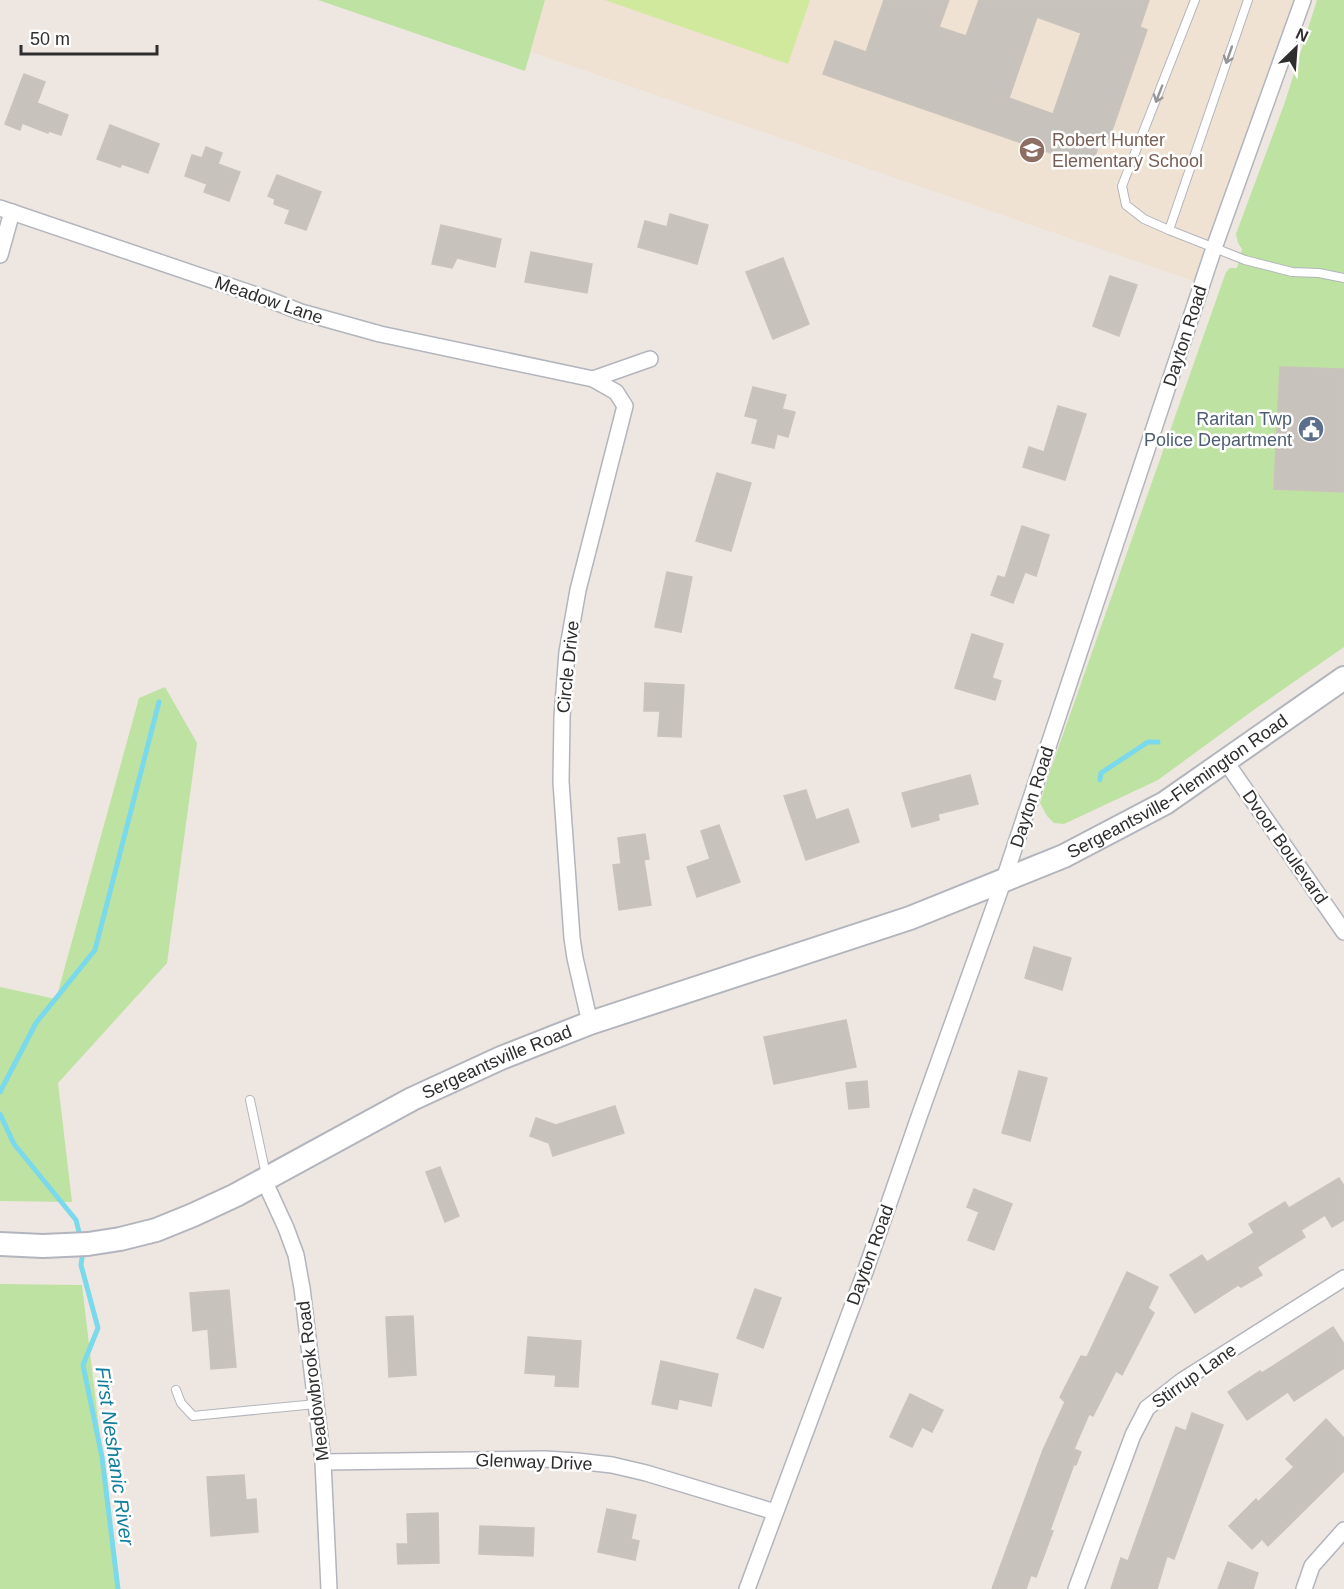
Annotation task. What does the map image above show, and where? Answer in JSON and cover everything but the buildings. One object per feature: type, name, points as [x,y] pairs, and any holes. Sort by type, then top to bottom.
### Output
[{"type":"main road","name":"Sergeantsville-Flemington Road","points":[[1003,882],[1064,856],[1165,803],[1344,678]]},
{"type":"main road","name":"Sergeantsville Road","points":[[0,1244],[43,1246],[88,1244],[156,1230],[236,1195],[412,1099],[501,1058],[590,1023],[910,918],[1003,882]]},
{"type":"street","name":"Dayton Road","points":[[747,1589],[865,1272],[1003,882],[1214,248],[1303,0]]},
{"type":"street","points":[[0,255],[6,210]]},
{"type":"street","name":"Meadow Lane","points":[[6,210],[302,312],[380,334],[545,369]]},
{"type":"street","points":[[593,379],[650,358]]},
{"type":"street","name":"Circle Drive","points":[[545,369],[593,379],[616,392],[625,406],[572,621],[562,717],[561,782],[570,918],[575,958],[590,1023]]},
{"type":"street","name":"Dvoor Boulevard","points":[[1226,762],[1344,932]]},
{"type":"street","name":"Meadowbrook Road","points":[[265,1179],[296,1255],[303,1288],[323,1462],[329,1589]]},
{"type":"street","name":"Stirrup Lane","points":[[1076,1589],[1133,1435],[1147,1408],[1183,1380],[1344,1278]]},
{"type":"street","name":"Glenway Drive","points":[[323,1462],[577,1461],[612,1465],[646,1473],[775,1512]]},
{"type":"street","points":[[1304,1589],[1312,1566],[1344,1530]]},
{"type":"lane","points":[[1195,0],[1122,186],[1126,205],[1144,219],[1245,260],[1292,272],[1319,273],[1344,278]]},
{"type":"lane","points":[[1169,230],[1248,0]]},
{"type":"lane","points":[[250,1100],[265,1179]]},
{"type":"lane","points":[[176,1390],[181,1403],[193,1416],[316,1404]]},
{"type":"shaded area","name":"Robert Hunter Elementary School","points":[[545,0],[1303,0],[1202,284],[531,52]]},
{"type":"green space","points":[[318,0],[545,0],[525,71]]},
{"type":"green space","points":[[605,0],[810,0],[788,64]]},
{"type":"green space","points":[[1317,0],[1344,0],[1344,647],[1158,780],[1064,824],[1054,823],[1040,803],[1048,777],[1226,272],[1230,268],[1237,268],[1242,249],[1236,234],[1285,102]]},
{"type":"green space","points":[[165,687],[197,743],[167,963],[58,1083],[72,1202],[0,1201],[0,987],[56,999],[139,698]]},
{"type":"green space","points":[[0,1284],[82,1285],[118,1589],[0,1589]]},
{"type":"waterway","points":[[0,1092],[36,1023],[95,950],[159,702]]},
{"type":"waterway","points":[[1100,780],[1101,773],[1148,742],[1158,742]]},
{"type":"waterway","name":"First Neshanic River","points":[[0,1114],[14,1144],[76,1220],[79,1232]]},
{"type":"waterway","name":"First Neshanic River","points":[[82,1258],[81,1265],[98,1328],[83,1365],[102,1457],[118,1589]]},
{"type":"place","name":"Robert Hunter Elementary School","points":[[1032,150]]},
{"type":"place","name":"Raritan Twp Police Department","points":[[1311,429]]}]
